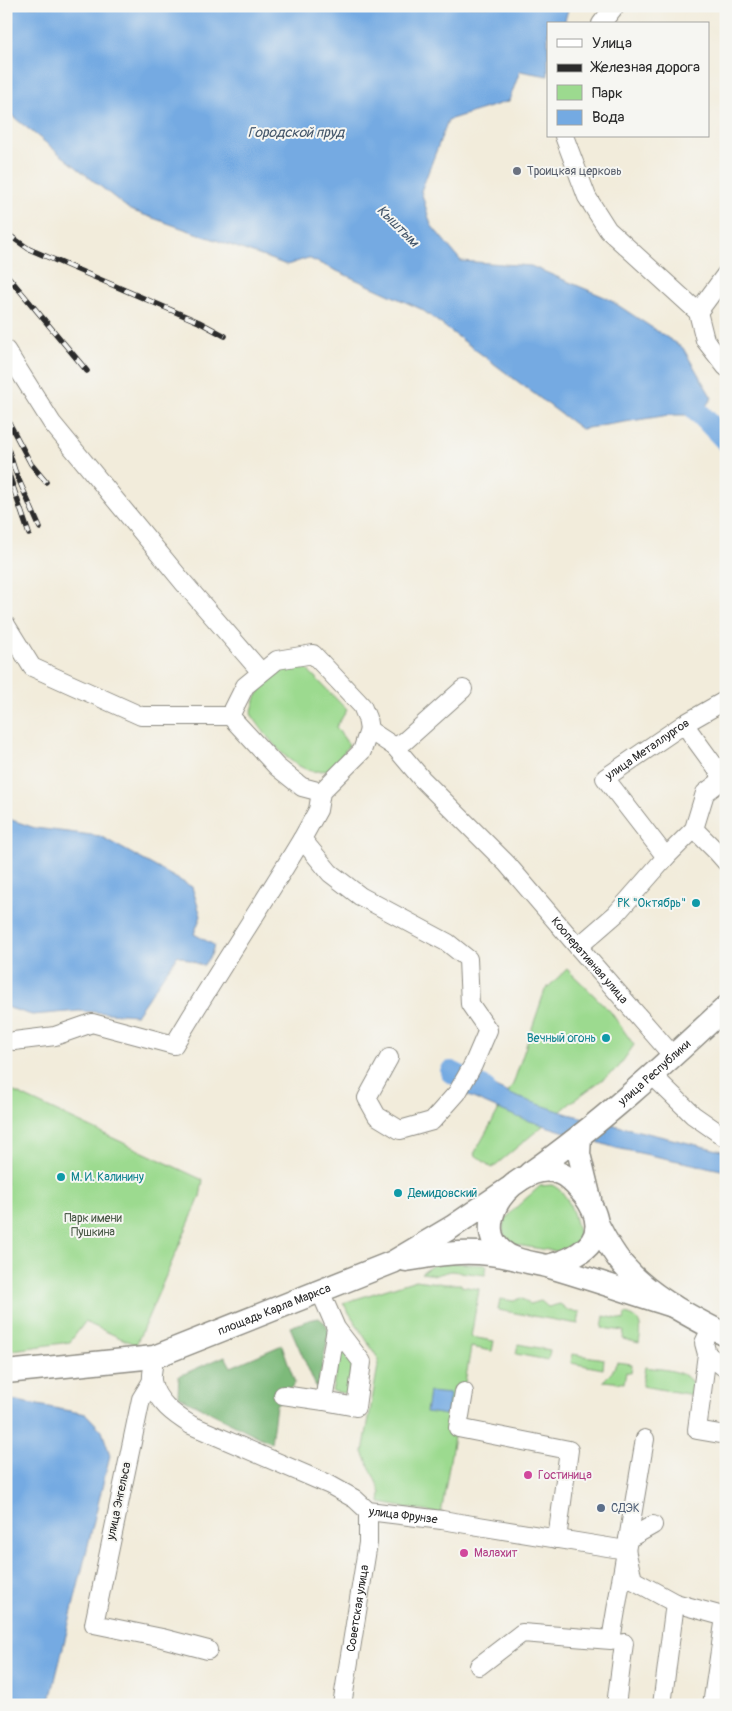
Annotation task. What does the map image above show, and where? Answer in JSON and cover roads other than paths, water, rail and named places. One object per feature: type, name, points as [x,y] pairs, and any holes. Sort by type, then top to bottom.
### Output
[{"type":"main road","name":"улица Республики","points":[[527,1175],[580,1136],[674,1056],[726,1007]]},
{"type":"main road","points":[[548,1266],[561,1263],[582,1253],[593,1239],[596,1220],[579,1154],[580,1136]]},
{"type":"main road","points":[[393,1262],[452,1227],[527,1175],[548,1170],[559,1173],[573,1182],[586,1198],[609,1246],[639,1282],[673,1306],[718,1331]]},
{"type":"main road","points":[[508,1189],[496,1206],[492,1218],[491,1236],[500,1249],[513,1258]]},
{"type":"main road","points":[[393,1262],[442,1254],[475,1252],[548,1266],[673,1306]]},
{"type":"main road","name":"площадь Карла Маркса","points":[[6,1372],[154,1357],[393,1262]]},
{"type":"street","points":[[603,22],[615,6]]},
{"type":"street","points":[[565,138],[587,197],[608,230],[698,312],[705,340],[726,367]]},
{"type":"street","points":[[698,312],[726,274]]},
{"type":"street","points":[[6,350],[52,423],[183,582],[261,672]]},
{"type":"street","points":[[6,625],[32,667],[141,716],[230,716],[277,766],[302,787],[321,792]]},
{"type":"street","points":[[14,1041],[55,1036],[92,1024],[174,1045],[302,839],[318,810],[321,792],[362,751],[369,730],[362,706],[313,654],[277,660],[245,686],[230,716]]},
{"type":"street","points":[[395,748],[463,689]]},
{"type":"street","name":"улица Металлургов","points":[[666,857],[605,778],[684,724],[726,700]]},
{"type":"street","points":[[578,947],[616,914],[666,857],[694,829],[705,793],[725,778],[684,724]]},
{"type":"street","name":"Кооперативная улица","points":[[369,730],[395,748],[422,779],[507,864],[674,1056]]},
{"type":"street","points":[[694,829],[723,855]]},
{"type":"street","points":[[302,839],[330,873],[360,896],[448,943],[468,959],[470,1004],[488,1030],[473,1065],[457,1093],[432,1121],[400,1130],[376,1116],[367,1098],[389,1058]]},
{"type":"street","points":[[652,1075],[693,1115],[726,1138]]},
{"type":"street","points":[[283,1395],[356,1407],[362,1362],[336,1328],[320,1291]]},
{"type":"street","points":[[324,1401],[336,1328]]},
{"type":"street","points":[[718,1331],[704,1343],[707,1354],[697,1430],[726,1435]]},
{"type":"street","points":[[707,1354],[726,1369]]},
{"type":"street","points":[[152,1380],[154,1357]]},
{"type":"street","name":"улица Фрунзе","points":[[152,1380],[157,1394],[165,1405],[191,1425],[330,1485],[355,1499],[368,1511],[442,1520],[557,1539],[627,1545]]},
{"type":"street","name":"улица Энгельса","points":[[152,1380],[141,1399],[94,1624],[208,1650]]},
{"type":"street","points":[[464,1392],[458,1428],[569,1450],[557,1539]]},
{"type":"street","points":[[479,1666],[522,1633],[611,1640],[646,1439]]},
{"type":"street","name":"Советская улица","points":[[342,1705],[368,1543],[368,1511]]},
{"type":"street","points":[[627,1545],[652,1525]]},
{"type":"street","points":[[627,1545],[633,1580],[675,1604],[725,1617],[712,1705]]},
{"type":"street","points":[[662,1705],[675,1604]]},
{"type":"street","points":[[616,1705],[624,1643]]},
{"type":"water","name":"Городской пруд","points":[[6,6],[569,6],[565,22],[547,22],[547,76],[520,71],[509,101],[448,120],[421,191],[431,225],[461,261],[531,266],[607,298],[683,348],[712,398],[699,415],[669,415],[581,429],[421,309],[308,258],[287,265],[130,210],[6,111]]},
{"type":"water","points":[[6,818],[35,828],[100,836],[192,887],[201,916],[194,934],[214,945],[211,955],[203,966],[178,955],[136,1015],[79,1011],[32,1015],[6,1007]]},
{"type":"water","points":[[476,1078],[517,1097],[568,1114],[726,1152],[726,1171],[616,1148],[517,1117],[466,1095]]},
{"type":"water","points":[[429,1392],[450,1394],[447,1415],[426,1412]]},
{"type":"water","points":[[6,1399],[86,1414],[102,1431],[110,1455],[49,1705],[6,1705]]},
{"type":"waterway","points":[[680,393],[726,441]]},
{"type":"waterway","points":[[451,1072],[484,1088]]},
{"type":"railway","points":[[6,233],[29,249],[199,322],[225,336]]},
{"type":"railway","points":[[6,274],[87,371]]},
{"type":"railway","points":[[6,417],[31,464],[46,482]]},
{"type":"railway","points":[[6,442],[15,471],[40,528]]},
{"type":"railway","points":[[6,466],[29,534]]},
{"type":"place","name":"Троицкая церковь","points":[[517,171]]},
{"type":"place","name":"РК \"Октябрь\"","points":[[696,903]]},
{"type":"place","name":"Вечный огонь","points":[[606,1038]]},
{"type":"place","name":"М. И. Калинину","points":[[61,1177]]},
{"type":"place","name":"Демидовский","points":[[398,1193]]},
{"type":"place","name":"Гостиница","points":[[528,1475]]},
{"type":"place","name":"СДЭК","points":[[601,1508]]},
{"type":"place","name":"Малахит","points":[[464,1553]]},
{"type":"water label","name":"Кыштым","points":[[398,226]]},
{"type":"park label","name":"Парк имени Пушкина","points":[[93,1225]]}]
